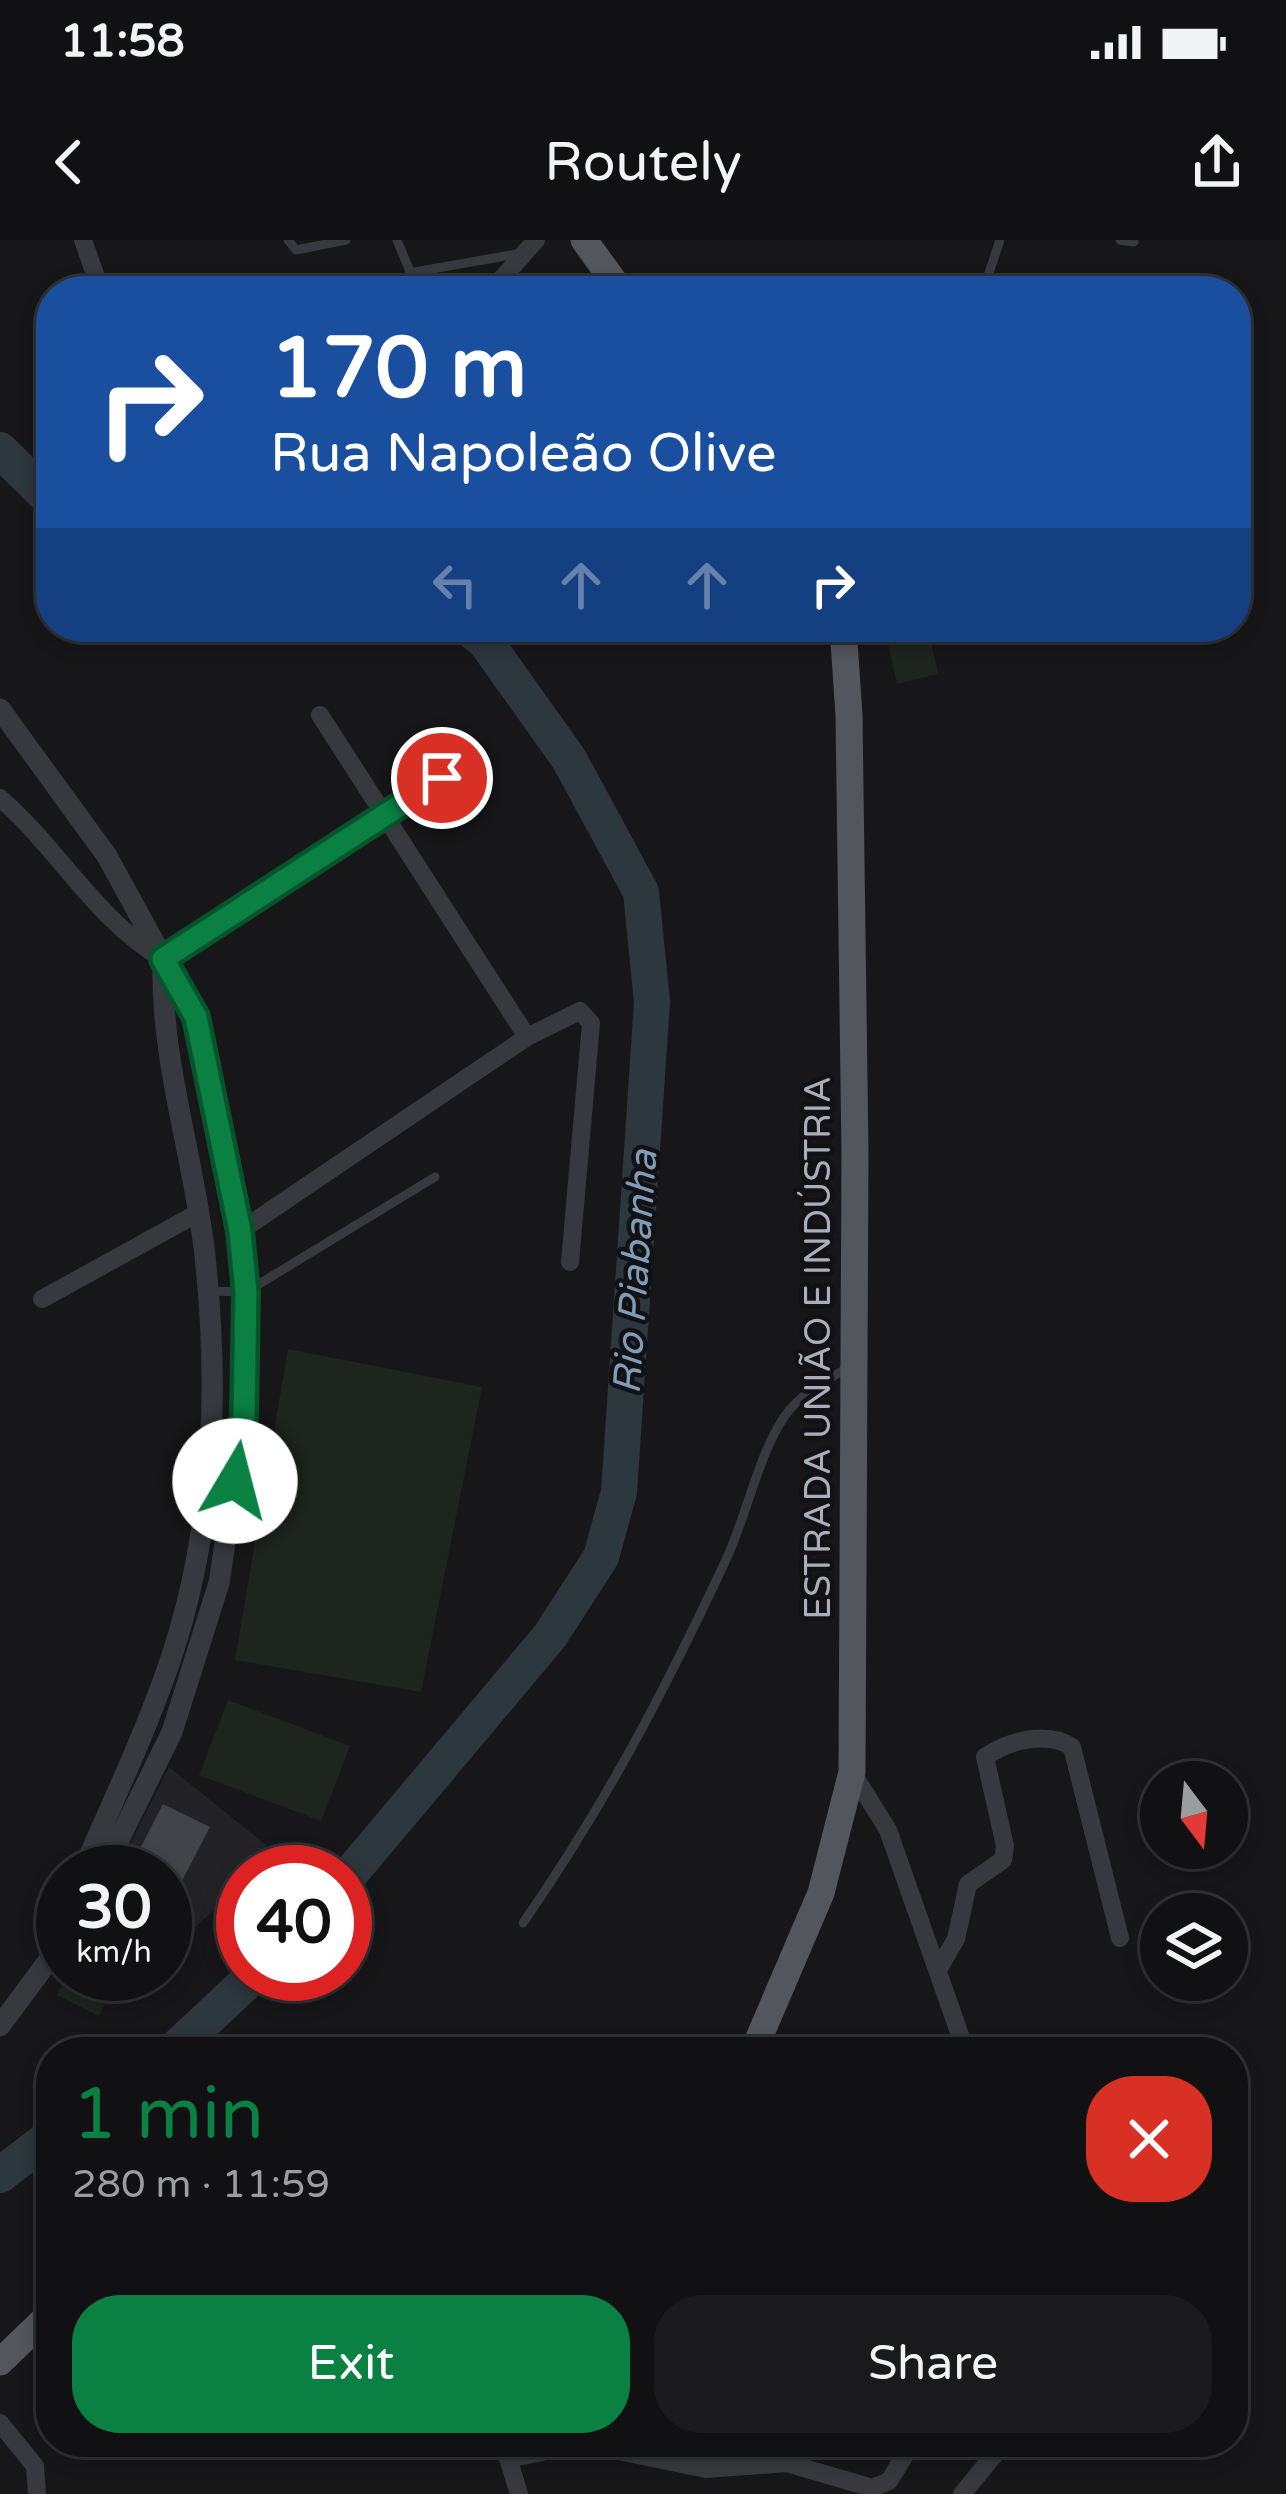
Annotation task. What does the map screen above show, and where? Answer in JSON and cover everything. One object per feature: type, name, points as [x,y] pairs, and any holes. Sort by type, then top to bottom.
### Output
[{"type":"main road","points":[[584,240],[610,276]]},
{"type":"main road","name":"ESTRADA UNIÃO E INDÚSTRIA","points":[[759,2037],[821,1893],[852,1772],[854,1365],[845,642]]},
{"type":"main road","points":[[0,2362],[36,2327]]},
{"type":"street","points":[[83,240],[96,276]]},
{"type":"street","points":[[504,276],[530,246]]},
{"type":"street","points":[[0,709],[107,856],[196,1017],[240,1231],[246,1292],[244,1416],[219,1583],[172,1732],[116,1845]]},
{"type":"street","points":[[320,715],[527,1037]]},
{"type":"street","points":[[163,959],[470,760]]},
{"type":"street","points":[[0,798],[136,944],[163,959]]},
{"type":"street","points":[[0,826],[21,816]]},
{"type":"street","points":[[93,1845],[166,1671],[199,1549],[209,1479],[214,1390],[208,1291],[162,1027],[163,959]]},
{"type":"street","points":[[240,1231],[527,1037],[580,1011],[591,1023],[570,1262]]},
{"type":"street","points":[[42,1299],[198,1213]]},
{"type":"street","points":[[166,1671],[188,1687]]},
{"type":"street","points":[[939,1968],[956,1939],[968,1884],[1003,1860],[1005,1846],[985,1757],[997,1748],[1046,1737],[1072,1747],[1083,1775],[1120,1938]]},
{"type":"street","points":[[852,1772],[888,1830],[961,2037]]},
{"type":"street","points":[[0,2026],[36,1980]]},
{"type":"street","points":[[0,2423],[34,2466],[37,2494]]},
{"type":"street","points":[[508,2457],[520,2494]]},
{"type":"street","points":[[655,2457],[706,2469],[787,2463],[872,2488],[889,2481],[904,2457]]},
{"type":"street","points":[[787,2463],[788,2457]]},
{"type":"street","points":[[962,2494],[993,2457]]},
{"type":"lane","points":[[287,240],[296,250],[346,240]]},
{"type":"lane","points":[[397,240],[410,276]]},
{"type":"lane","points":[[988,276],[1000,240]]},
{"type":"lane","points":[[1120,240],[1134,242]]},
{"type":"lane","points":[[409,273],[530,246]]},
{"type":"lane","points":[[208,1291],[246,1292],[435,1177]]},
{"type":"lane","points":[[523,1923],[586,1832],[642,1737],[735,1542],[784,1418],[809,1390],[854,1365]]},
{"type":"shaded area","points":[[887,642],[931,642],[938,674],[897,684]]},
{"type":"shaded area","points":[[288,1349],[482,1387],[421,1692],[235,1660]]},
{"type":"shaded area","points":[[228,1700],[350,1746],[321,1821],[199,1775]]},
{"type":"shaded area","points":[[169,1767],[266,1845],[216,1845],[216,1908],[192,1930],[192,1845],[130,1845]]},
{"type":"shaded area","points":[[69,2001],[106,2001],[99,2016]]},
{"type":"building","points":[[163,1804],[210,1827],[192,1861],[192,1845],[142,1845]]},
{"type":"waterway","name":"Rio Piabanha","points":[[0,450],[36,485]]},
{"type":"waterway","name":"Rio Piabanha","points":[[372,1848],[550,1636],[601,1557],[619,1492],[652,1002],[641,892],[569,759],[486,642]]},
{"type":"waterway","name":"Rio Piabanha","points":[[188,2037],[226,2001]]},
{"type":"waterway","name":"Rio Piabanha","points":[[0,2175],[36,2147]]},
{"type":"route","points":[[235,1481],[244,1416],[246,1292],[240,1231],[196,1017],[163,959],[442,778]]}]
